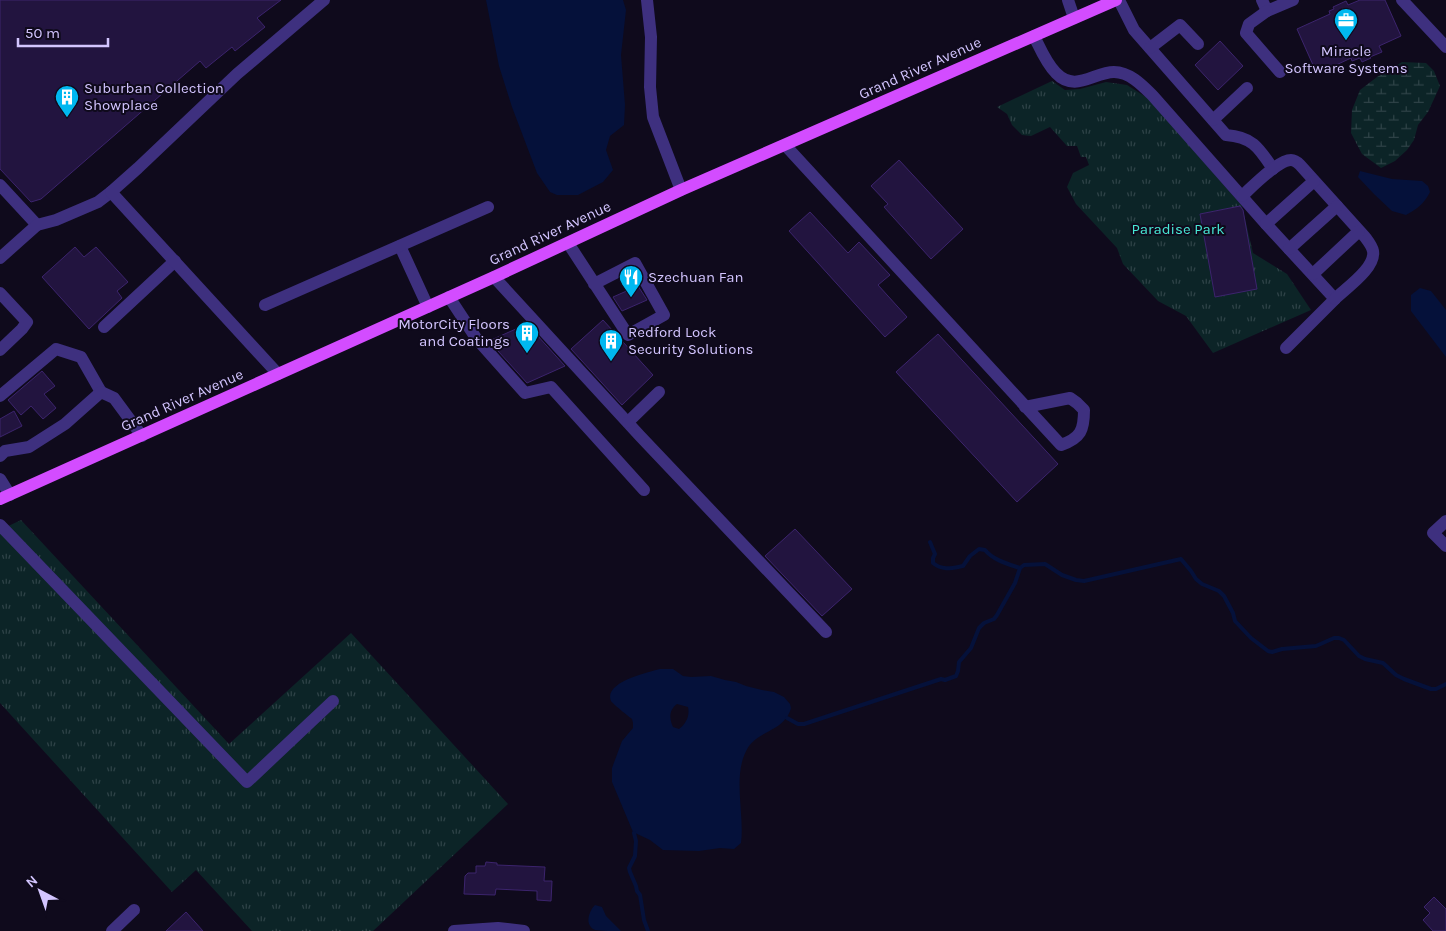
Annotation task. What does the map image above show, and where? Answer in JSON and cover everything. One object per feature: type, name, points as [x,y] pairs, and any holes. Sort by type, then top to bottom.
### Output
[{"type":"main road","name":"Grand River Avenue","points":[[5,497],[428,307],[682,190],[1117,0]]},
{"type":"street","points":[[0,258],[37,226],[98,202],[111,192],[237,74],[324,0]]},
{"type":"street","points":[[647,0],[651,38],[650,87],[653,117],[682,190]]},
{"type":"street","points":[[1068,0],[1074,18]]},
{"type":"street","points":[[1117,0],[1134,30],[1226,135],[1239,136],[1254,143],[1273,169]]},
{"type":"street","points":[[1280,72],[1246,33],[1249,24],[1264,5],[1293,0]]},
{"type":"street","points":[[1402,0],[1446,47]]},
{"type":"street","points":[[1150,48],[1180,25],[1198,44]]},
{"type":"street","points":[[1034,36],[1056,73],[1072,82],[1084,81],[1115,72],[1137,80],[1335,299]]},
{"type":"street","points":[[1213,120],[1246,88]]},
{"type":"street","points":[[785,145],[1060,446],[1071,442],[1079,435],[1084,424],[1084,410],[1070,398],[1025,407]]},
{"type":"street","points":[[1242,196],[1280,163],[1295,160],[1359,231],[1370,244],[1373,252],[1372,262],[1366,270],[1286,348]]},
{"type":"street","points":[[1266,224],[1314,180]]},
{"type":"street","points":[[0,185],[37,226]]},
{"type":"street","points":[[111,192],[278,374]]},
{"type":"street","points":[[1289,249],[1337,206]]},
{"type":"street","points":[[265,305],[488,207]]},
{"type":"street","points":[[1313,274],[1359,231]]},
{"type":"street","points":[[568,243],[594,284],[628,334],[664,316],[635,263],[594,284]]},
{"type":"street","points":[[400,246],[428,307]]},
{"type":"street","points":[[104,327],[175,261]]},
{"type":"street","points":[[494,277],[826,632]]},
{"type":"street","points":[[0,293],[27,322],[22,330],[0,350]]},
{"type":"street","points":[[449,297],[476,338],[525,393],[551,388],[644,490]]},
{"type":"street","points":[[0,396],[56,349],[81,357],[101,392],[114,398],[142,436]]},
{"type":"street","points":[[0,456],[5,451],[29,447],[64,424],[101,392]]},
{"type":"street","points":[[628,422],[659,392]]},
{"type":"street","points":[[0,480],[5,497]]},
{"type":"street","points":[[1446,521],[1433,533],[1446,546]]},
{"type":"street","points":[[0,524],[247,782],[333,701]]},
{"type":"street","points":[[112,931],[134,910]]},
{"type":"street","points":[[454,931],[498,928],[524,931]]},
{"type":"green space","points":[[1402,62],[1426,63],[1434,71],[1440,86],[1428,112],[1418,125],[1414,140],[1407,150],[1395,161],[1381,168],[1362,154],[1351,133],[1352,110],[1360,90]]},
{"type":"green space","name":"Paradise Park","points":[[1052,81],[1065,90],[1080,89],[1106,82],[1127,85],[1149,99],[1242,206],[1253,253],[1287,274],[1311,310],[1213,353],[1186,316],[1158,301],[1123,264],[1117,248],[1076,204],[1067,187],[1073,173],[1089,165],[1086,157],[1081,157],[1077,146],[1067,146],[1050,127],[1031,136],[1022,135],[1012,125],[1007,114],[997,107]]},
{"type":"green space","points":[[21,520],[229,744],[351,633],[508,804],[373,931],[252,931],[196,870],[172,892],[0,703],[0,530]]},
{"type":"water","points":[[486,0],[623,0],[626,10],[621,55],[625,105],[624,125],[610,136],[606,150],[613,170],[603,182],[578,195],[557,195],[550,192],[537,173],[499,66]]},
{"type":"water","points":[[1360,171],[1392,179],[1422,181],[1428,186],[1430,192],[1420,206],[1406,215],[1392,211],[1358,177]]},
{"type":"water","points":[[1420,288],[1431,291],[1446,310],[1446,357],[1411,311],[1411,295]]},
{"type":"water","points":[[660,669],[673,669],[683,676],[711,676],[774,692],[784,697],[790,704],[791,708],[787,717],[778,726],[757,738],[749,746],[744,757],[740,781],[741,843],[734,849],[720,848],[699,851],[663,850],[650,840],[633,832],[612,782],[612,768],[622,741],[633,728],[633,723],[632,719],[611,701],[610,694],[620,683],[628,679]],"holes":[[[677,704],[688,707],[688,717],[684,725],[679,729],[673,727],[670,717],[672,709]]]},
{"type":"water","points":[[595,905],[602,907],[606,916],[621,931],[595,930],[592,928],[589,918]]},
{"type":"building","name":"Suburban Collection Showplace","points":[[0,0],[281,0],[257,18],[265,27],[235,51],[232,47],[206,68],[200,61],[41,199],[31,202],[0,169]]},
{"type":"building","name":"Miracle Software Systems","points":[[1360,0],[1385,0],[1401,36],[1379,46],[1382,52],[1371,58],[1362,62],[1360,58],[1352,61],[1351,58],[1317,74],[1297,29],[1330,14],[1329,11],[1334,9],[1333,7],[1346,1],[1348,5]]},
{"type":"building","points":[[1220,41],[1243,66],[1218,90],[1195,65]]},
{"type":"building","points":[[899,160],[963,229],[931,259],[884,207],[888,204],[871,186]]},
{"type":"building","points":[[1240,206],[1243,210],[1257,289],[1215,297],[1200,214]]},
{"type":"building","points":[[810,212],[848,253],[859,242],[890,275],[878,285],[907,317],[885,337],[789,231]]},
{"type":"building","points":[[75,247],[84,257],[96,247],[128,282],[117,291],[122,298],[89,329],[42,277]]},
{"type":"building","name":"Szechuan Fan","points":[[638,286],[647,300],[622,311],[613,297]]},
{"type":"building","name":"Redford Lock Security Solutions","points":[[603,320],[653,375],[622,405],[571,349]]},
{"type":"building","name":"MotorCity Floors and Coatings","points":[[527,324],[565,366],[527,383],[489,341]]},
{"type":"building","points":[[938,334],[1058,464],[1017,502],[896,372]]},
{"type":"building","points":[[42,371],[55,386],[44,394],[56,408],[43,419],[31,406],[21,415],[8,400]]},
{"type":"building","points":[[14,411],[22,426],[0,437],[0,419]]},
{"type":"building","points":[[795,529],[852,589],[822,616],[765,556]]},
{"type":"building","points":[[486,862],[497,863],[497,865],[545,867],[544,881],[552,881],[551,901],[537,900],[537,891],[496,889],[495,895],[464,894],[465,876],[468,873],[476,873],[476,866],[485,866]]},
{"type":"building","points":[[1434,897],[1446,909],[1446,931],[1433,931],[1423,920],[1430,913],[1424,907]]},
{"type":"building","points":[[186,912],[203,931],[166,931]]},
{"type":"waterway","points":[[930,542],[935,554],[933,563],[940,567],[963,566],[970,556],[979,549],[985,550],[1001,561],[1020,568],[1024,565],[1045,564],[1062,575],[1084,581],[1181,559],[1196,579],[1202,584],[1219,591],[1224,596],[1235,621],[1251,638],[1268,651],[1316,646],[1334,638],[1339,638],[1344,640],[1359,656],[1383,663],[1396,675],[1404,679],[1431,689],[1436,689],[1446,684]]},
{"type":"waterway","points":[[787,718],[798,724],[804,724],[941,679],[945,680],[956,676],[959,662],[971,648],[979,628],[997,615],[1015,583],[1020,568]]},
{"type":"waterway","points":[[634,833],[636,841],[635,856],[629,868],[640,895],[644,920],[648,931]]},
{"type":"place","name":"Miracle Software Systems","points":[[1346,41]]},
{"type":"place","name":"Suburban Collection Showplace","points":[[67,118]]},
{"type":"place","name":"Szechuan Fan","points":[[631,298]]},
{"type":"place","name":"MotorCity Floors and Coatings","points":[[527,354]]},
{"type":"place","name":"Redford Lock Security Solutions","points":[[611,362]]}]
